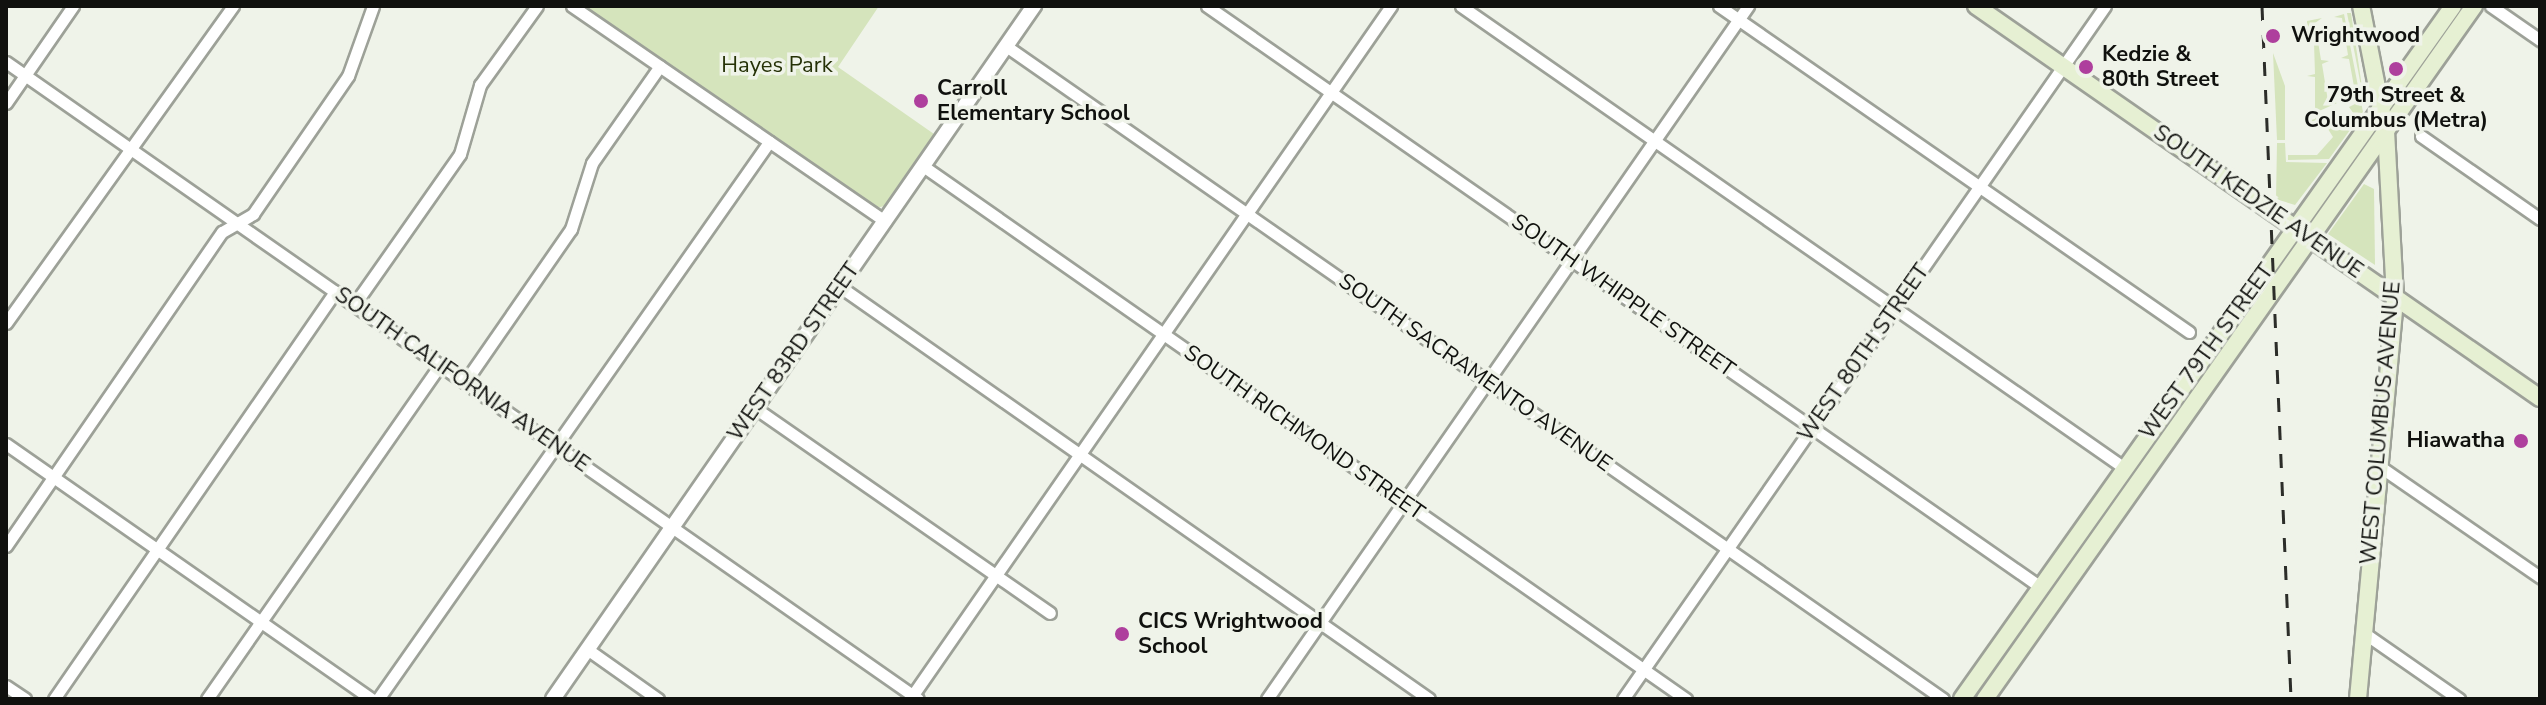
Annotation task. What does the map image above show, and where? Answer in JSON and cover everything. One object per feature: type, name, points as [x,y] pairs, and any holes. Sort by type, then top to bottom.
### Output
[{"type":"main road","name":"SOUTH KEDZIE AVENUE","points":[[1976,6],[2540,398]]},
{"type":"main road","name":"WEST COLUMBUS AVENUE","points":[[2358,699],[2395,297],[2386,133],[2361,6]]},
{"type":"main road","name":"WEST 79TH STREET","points":[[1962,699],[2123,467],[2381,111],[2453,6]]},
{"type":"main road","name":"WEST 79TH STREET","points":[[1985,699],[2474,6]]},
{"type":"street","points":[[6,103],[73,6]]},
{"type":"street","points":[[6,323],[233,6]]},
{"type":"street","points":[[6,546],[222,232],[253,214],[348,76],[373,6]]},
{"type":"street","points":[[354,305],[460,154],[480,85],[537,6]]},
{"type":"street","points":[[572,6],[885,221]]},
{"type":"street","name":"WEST 83RD STREET","points":[[553,699],[1034,6]]},
{"type":"street","name":"SOUTH WHIPPLE STREET","points":[[1207,6],[2039,586]]},
{"type":"street","points":[[913,698],[1391,6]]},
{"type":"street","points":[[1461,6],[2123,467]]},
{"type":"street","points":[[1719,6],[2189,332]]},
{"type":"street","points":[[1267,699],[1748,6]]},
{"type":"street","name":"WEST 80TH STREET","points":[[1623,699],[2105,6]]},
{"type":"street","points":[[2491,6],[2540,40]]},
{"type":"street","name":"SOUTH SACRAMENTO AVENUE","points":[[1006,46],[1943,699]]},
{"type":"street","name":"SOUTH CALIFORNIA AVENUE","points":[[6,62],[913,698]]},
{"type":"street","points":[[465,382],[571,229],[592,163],[660,66]]},
{"type":"street","points":[[2421,136],[2540,219]]},
{"type":"street","points":[[378,699],[769,142]]},
{"type":"street","name":"SOUTH RICHMOND STREET","points":[[923,166],[1686,699]]},
{"type":"street","points":[[839,286],[1429,699]]},
{"type":"street","points":[[54,699],[335,292]]},
{"type":"street","points":[[207,699],[440,365]]},
{"type":"street","points":[[755,408],[1050,613]]},
{"type":"street","points":[[6,444],[372,699]]},
{"type":"street","points":[[2379,466],[2540,577]]},
{"type":"street","points":[[2364,633],[2459,699]]},
{"type":"street","points":[[587,649],[658,699]]},
{"type":"street","points":[[6,686],[25,699]]},
{"type":"green space","name":"Hayes Park","points":[[582,6],[879,6],[838,67],[934,134],[884,206],[877,208]]},
{"type":"green space","points":[[2347,13],[2351,13],[2365,107]]},
{"type":"green space","points":[[2344,14],[2363,112],[2329,159],[2288,160],[2288,155],[2317,155],[2333,137],[2328,129],[2338,121],[2344,127],[2356,117],[2349,107],[2357,103],[2349,59],[2341,58],[2348,55],[2342,18],[2334,17]]},
{"type":"green space","points":[[2322,18],[2315,23],[2321,60],[2329,61],[2322,64],[2328,101],[2337,103],[2317,112],[2321,119],[2312,124],[2308,121],[2315,119],[2315,77],[2307,76],[2315,74],[2314,43],[2307,42],[2307,21]]},
{"type":"green space","points":[[2273,53],[2285,86],[2285,140],[2277,140]]},
{"type":"green space","points":[[2277,143],[2285,143],[2286,162],[2327,163],[2295,205],[2276,199]]},
{"type":"green space","points":[[2364,184],[2374,189],[2375,265],[2328,234]]},
{"type":"railway","points":[[2262,6],[2291,699]]},
{"type":"place","name":"Wrightwood","points":[[2273,36]]},
{"type":"place","name":"Kedzie & 80th Street","points":[[2086,67]]},
{"type":"place","name":"79th Street & Columbus (Metra)","points":[[2396,69]]},
{"type":"place","name":"Carroll Elementary School","points":[[921,101]]},
{"type":"place","name":"Hiawatha","points":[[2521,441]]},
{"type":"place","name":"CICS Wrightwood School","points":[[1122,634]]}]
